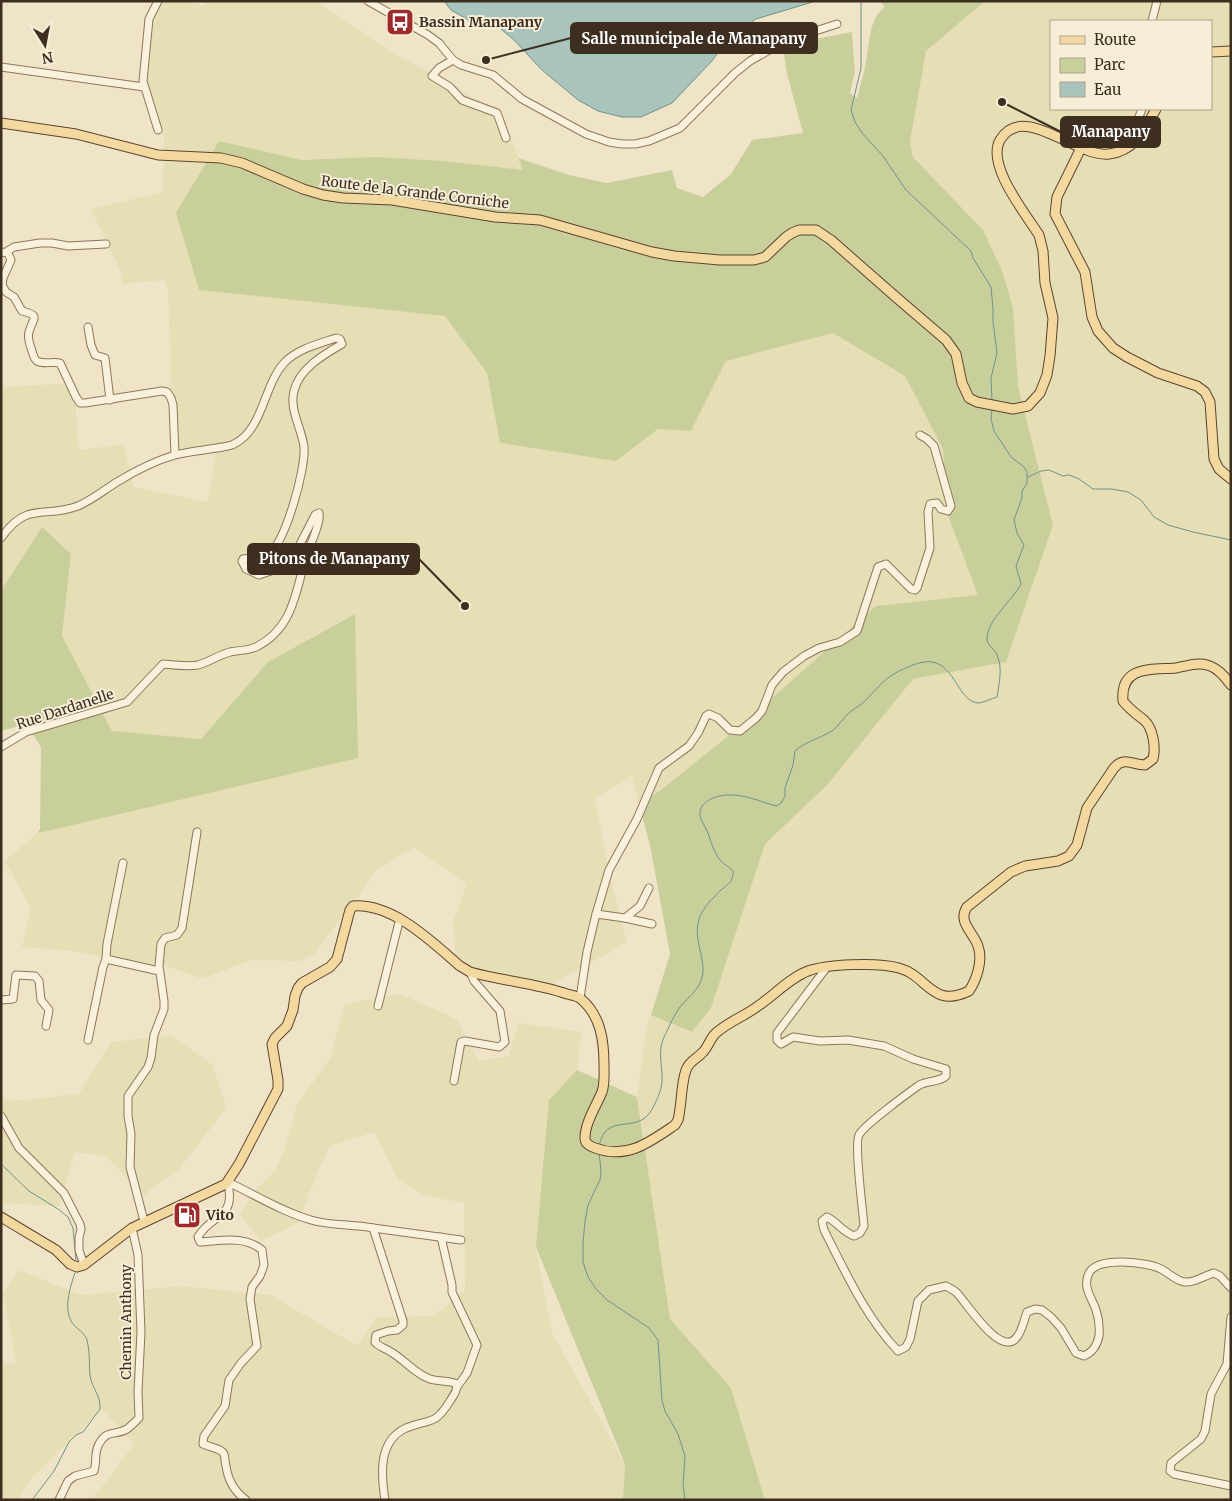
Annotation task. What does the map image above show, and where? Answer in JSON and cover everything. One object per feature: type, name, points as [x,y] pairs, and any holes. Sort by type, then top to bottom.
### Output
[{"type":"main road","points":[[1212,52],[1231,51]]},
{"type":"main road","points":[[1155,110],[1139,138],[1128,148],[1116,153],[1105,154],[1081,148],[1058,197],[1056,214],[1085,272],[1092,317],[1098,331],[1114,348],[1127,357],[1158,373],[1197,386],[1204,392],[1210,402],[1214,459],[1219,469],[1231,479]]},
{"type":"main road","name":"Route de la Grande Corniche","points":[[1,123],[76,134],[158,155],[221,158],[242,163],[303,189],[323,195],[343,198],[392,200],[495,217],[540,220],[652,252],[674,256],[720,260],[754,260],[765,257],[792,233],[799,230],[816,230],[831,240],[946,340],[953,348],[957,358],[965,392],[969,398],[977,402],[1017,409],[1028,406],[1044,386],[1050,356],[1053,318],[1044,283],[1041,239],[998,168],[997,146],[1008,131],[1025,126],[1036,128],[1081,148]]},
{"type":"main road","points":[[1,1217],[56,1250],[70,1264],[77,1267],[84,1265],[144,1221],[227,1183],[278,1089],[272,1044],[275,1038],[287,1026],[293,1010],[294,996],[298,988],[330,967],[337,959],[350,910],[353,906],[368,908],[400,918],[470,972],[556,990],[580,998],[594,1015],[600,1027],[604,1052],[602,1089],[585,1139],[589,1146],[605,1151],[622,1152],[637,1147],[675,1125],[680,1112],[687,1068],[693,1059],[704,1051],[710,1039],[717,1032],[759,1006],[807,971],[855,965],[892,966],[914,974],[932,992],[940,995],[956,995],[969,991],[975,978],[980,956],[976,939],[966,927],[964,915],[967,907],[993,888],[1005,876],[1018,869],[1034,864],[1058,862],[1066,858],[1077,845],[1087,808],[1114,768],[1126,761],[1145,765],[1153,758],[1154,749],[1149,728],[1145,721],[1129,708],[1123,700],[1122,690],[1130,677],[1143,670],[1206,664],[1217,670],[1231,685]]},
{"type":"street","points":[[158,1],[149,19],[143,81],[158,130]]},
{"type":"street","points":[[368,1],[439,43],[453,60],[462,65],[493,75],[522,99],[586,134],[609,142],[635,144],[650,141],[680,128],[735,73],[764,52],[806,34],[837,24]]},
{"type":"street","points":[[1152,20],[1156,1]]},
{"type":"street","points":[[453,60],[439,68],[432,76],[450,87],[462,100],[497,113],[506,138]]},
{"type":"street","points":[[1,67],[144,87]]},
{"type":"street","points":[[1081,148],[1086,139],[1091,135],[1118,135],[1128,132],[1134,126],[1142,110]]},
{"type":"street","points":[[4,252],[14,247],[52,243],[68,246],[106,244]]},
{"type":"street","points":[[1,538],[10,526],[26,515],[33,512],[76,507],[143,467],[175,455],[173,405],[167,392],[162,391],[80,403],[60,363],[43,363],[35,359],[28,336],[35,319],[34,315],[22,311],[14,298],[6,292],[2,285],[11,260],[10,255],[4,252]]},
{"type":"street","points":[[88,327],[90,345],[95,355],[105,358],[110,400]]},
{"type":"street","name":"Rue Dardanelle","points":[[1,747],[26,732],[127,702],[163,664],[197,665],[229,652],[256,647],[278,630],[290,613],[319,520],[319,513],[315,514],[295,552],[283,565],[259,575],[246,569],[242,561],[247,558],[260,558],[270,553],[283,533],[300,478],[304,457],[304,446],[294,407],[294,391],[303,373],[310,366],[342,344],[340,338],[306,348],[285,362],[269,386],[251,430],[234,444],[175,455]]},
{"type":"street","points":[[580,998],[587,952],[609,870],[637,819],[659,768],[689,746],[706,716],[709,714],[718,718],[730,730],[740,731],[762,711],[772,685],[783,672],[804,656],[819,648],[840,642],[857,631],[878,567],[886,564],[911,589],[915,590],[917,588],[930,548],[928,512],[930,504],[937,503],[941,509],[948,511],[951,506],[934,446],[920,435]]},
{"type":"street","points":[[144,1221],[130,1167],[131,1134],[127,1107],[128,1096],[142,1078],[152,1058],[153,1041],[164,1009],[159,971],[161,944],[166,938],[177,935],[182,928],[197,832]]},
{"type":"street","points":[[88,1040],[106,959],[122,863]]},
{"type":"street","points":[[625,918],[640,906],[649,888]]},
{"type":"street","points":[[596,914],[652,924]]},
{"type":"street","points":[[378,1006],[400,918]]},
{"type":"street","points":[[106,959],[159,971]]},
{"type":"street","points":[[828,967],[777,1033],[777,1040],[781,1044],[793,1037],[820,1041],[848,1040],[884,1046],[914,1059],[946,1069],[946,1076],[941,1080],[920,1084],[871,1122],[859,1135],[858,1148],[864,1226],[860,1233],[854,1236],[844,1232],[832,1220],[826,1217],[822,1221],[824,1230],[861,1303],[884,1336],[898,1351],[906,1347],[910,1339],[918,1301],[929,1290],[946,1286],[955,1291],[990,1334],[999,1340],[1007,1343],[1013,1341],[1018,1336],[1027,1312],[1035,1309],[1042,1310],[1061,1328],[1076,1353],[1084,1356],[1092,1353],[1098,1342],[1100,1325],[1096,1308],[1088,1294],[1087,1283],[1089,1272],[1098,1265],[1113,1262],[1135,1263],[1160,1269],[1175,1279],[1185,1282],[1214,1273],[1220,1276],[1231,1288]]},
{"type":"street","points":[[454,1081],[461,1042],[499,1047],[504,1045],[505,1042],[500,1011],[474,981],[470,972]]},
{"type":"street","points":[[1,1000],[12,999],[16,975],[35,976],[39,981],[41,1000],[49,1010],[46,1026]]},
{"type":"street","points":[[1,1116],[19,1148],[64,1193],[80,1224],[79,1250],[84,1265]]},
{"type":"street","points":[[227,1183],[311,1220],[329,1224],[359,1225],[461,1240]]},
{"type":"street","points":[[227,1183],[230,1198],[229,1206],[198,1237],[200,1242],[246,1241],[255,1244],[262,1250],[264,1265],[260,1276],[252,1286],[250,1299],[257,1346],[241,1362],[229,1380],[224,1406],[204,1436],[203,1444],[218,1449],[224,1454],[226,1470],[232,1485],[240,1496],[246,1500]]},
{"type":"street","name":"Chemin Anthony","points":[[59,1500],[68,1481],[75,1476],[94,1471],[96,1452],[106,1435],[125,1430],[138,1418],[141,1332],[138,1255],[132,1228]]},
{"type":"street","points":[[373,1228],[403,1321],[403,1325],[397,1330],[376,1335],[375,1342],[378,1346],[397,1355],[419,1374],[431,1380],[450,1381],[457,1384],[457,1387]]},
{"type":"street","points":[[385,1500],[382,1461],[389,1444],[396,1434],[408,1428],[430,1422],[442,1415],[457,1387],[468,1373],[476,1345],[452,1292],[441,1237]]},
{"type":"street","points":[[1231,1316],[1226,1369],[1211,1394],[1205,1431],[1201,1439],[1171,1463],[1170,1467],[1170,1471],[1174,1474],[1231,1486]]},
{"type":"shaded area","points":[[162,1],[180,1],[204,5],[205,1],[318,1],[321,5],[398,56],[424,69],[443,85],[500,109],[523,170],[444,161],[375,157],[301,160],[219,141],[199,290],[445,316],[487,373],[500,443],[616,461],[658,429],[691,431],[726,361],[833,333],[905,376],[943,449],[947,513],[978,595],[876,606],[738,728],[661,790],[639,804],[632,776],[595,798],[610,877],[627,942],[548,987],[484,978],[456,963],[453,922],[467,884],[414,847],[377,870],[315,953],[301,961],[250,960],[202,979],[162,964],[162,970],[73,951],[22,947],[31,909],[5,861],[38,832],[357,758],[354,614],[268,662],[201,739],[112,731],[62,636],[71,554],[42,528],[1,591],[1,387],[74,383],[79,450],[124,444],[133,487],[208,502],[216,449],[175,450],[168,289],[164,280],[122,284],[121,272],[91,209],[163,192],[164,137],[147,88],[153,16]]},
{"type":"shaded area","points":[[985,1],[1231,1],[1231,1500],[765,1500],[731,1388],[670,1319],[654,1233],[642,1123],[637,1097],[647,1025],[651,1015],[691,1032],[711,1008],[765,843],[828,784],[913,679],[1006,662],[1053,525],[1018,386],[1013,308],[983,230],[913,157],[910,142],[926,51]]},
{"type":"shaded area","points":[[400,994],[456,1019],[479,1061],[509,1056],[518,1023],[582,1032],[577,1070],[549,1100],[545,1165],[536,1247],[552,1333],[625,1464],[624,1500],[92,1500],[134,1444],[102,1409],[32,1478],[17,1500],[1,1500],[1,1364],[16,1363],[3,1294],[19,1270],[80,1295],[182,1286],[271,1295],[357,1346],[377,1317],[434,1316],[465,1290],[464,1203],[422,1195],[398,1179],[374,1132],[330,1146],[319,1168],[298,1223],[261,1241],[240,1214],[256,1190],[275,1170],[285,1149],[297,1105],[330,1058],[345,1004]]},
{"type":"shaded area","points":[[171,1036],[213,1065],[226,1108],[180,1168],[144,1195],[106,1156],[75,1152],[59,1206],[1,1203],[1,1099],[24,1100],[79,1094],[111,1042]]},
{"type":"green space","points":[[879,1],[985,1],[926,51],[910,142],[913,157],[983,230],[1002,271],[1013,308],[1018,386],[1053,525],[1006,662],[913,679],[828,784],[765,844],[711,1008],[692,1032],[651,1015],[670,954],[650,845],[639,804],[661,790],[738,728],[876,606],[978,595],[947,513],[943,449],[905,376],[833,333],[726,361],[691,431],[658,429],[616,461],[500,443],[487,373],[445,316],[199,290],[176,213],[219,141],[301,160],[375,157],[444,161],[523,170],[518,158],[569,175],[607,183],[672,170],[677,188],[703,197],[731,174],[752,140],[803,133],[786,70],[783,45],[852,32],[855,72],[850,93],[857,98],[875,18],[885,6]]},
{"type":"green space","points":[[42,527],[71,554],[62,636],[112,731],[201,739],[268,662],[355,614],[358,758],[39,833],[41,747],[26,724],[1,731],[1,591]]},
{"type":"green space","points":[[577,1070],[637,1097],[670,1319],[731,1388],[765,1500],[623,1500],[625,1464],[536,1247],[549,1100]]},
{"type":"water","points":[[444,1],[816,1],[756,19],[727,41],[711,62],[672,103],[641,117],[622,117],[598,111],[578,100],[542,70],[513,39],[489,19],[474,23],[451,10]]},
{"type":"waterway","points":[[861,1],[861,68],[851,110],[855,122],[862,133],[883,156],[906,190],[971,251],[973,258],[991,287],[997,353],[991,378],[992,401]]},
{"type":"waterway","points":[[599,1146],[603,1135],[608,1129],[638,1122],[651,1111],[661,1086],[661,1054],[664,1037],[678,1010],[698,987],[702,978],[703,966],[697,932],[699,919],[709,903],[731,881],[733,876],[733,871],[716,855],[701,819],[700,813],[703,804],[717,796],[734,795],[777,806],[785,796],[785,788],[793,765],[795,751],[832,731],[888,678],[913,665],[927,662],[940,665],[952,676],[966,697],[972,701],[979,703],[997,697],[1000,665],[996,653],[987,639],[988,632],[995,618],[1021,584],[1016,566],[1024,545],[1017,533],[1014,520],[1022,498],[1022,491],[1027,483],[1027,472],[1024,467],[1011,457],[994,431],[991,419],[992,410]]},
{"type":"waterway","points":[[1028,477],[1041,471],[1049,470],[1063,476],[1069,475],[1079,479],[1093,489],[1112,489],[1128,492],[1141,500],[1154,517],[1168,525],[1231,540]]},
{"type":"waterway","points":[[599,1152],[600,1180],[588,1205],[583,1243],[583,1262],[588,1277],[596,1289],[607,1300],[649,1328],[658,1340],[662,1401],[665,1411],[678,1434],[685,1456],[683,1485],[685,1500]]},
{"type":"waterway","points":[[1,1164],[29,1191],[68,1217],[73,1228],[76,1260]]},
{"type":"waterway","points":[[32,1500],[54,1471],[69,1442],[76,1435],[83,1432],[100,1409],[99,1400],[90,1376],[87,1340],[70,1320],[68,1313],[68,1299],[75,1273]]},
{"type":"place","name":"Bassin Manapany","points":[[400,22]]},
{"type":"place","name":"Salle municipale de Manapany","points":[[486,60]]},
{"type":"place","name":"Manapany","points":[[1002,102]]},
{"type":"place","name":"Pitons de Manapany","points":[[465,606]]},
{"type":"place","name":"Vito","points":[[187,1215]]}]
